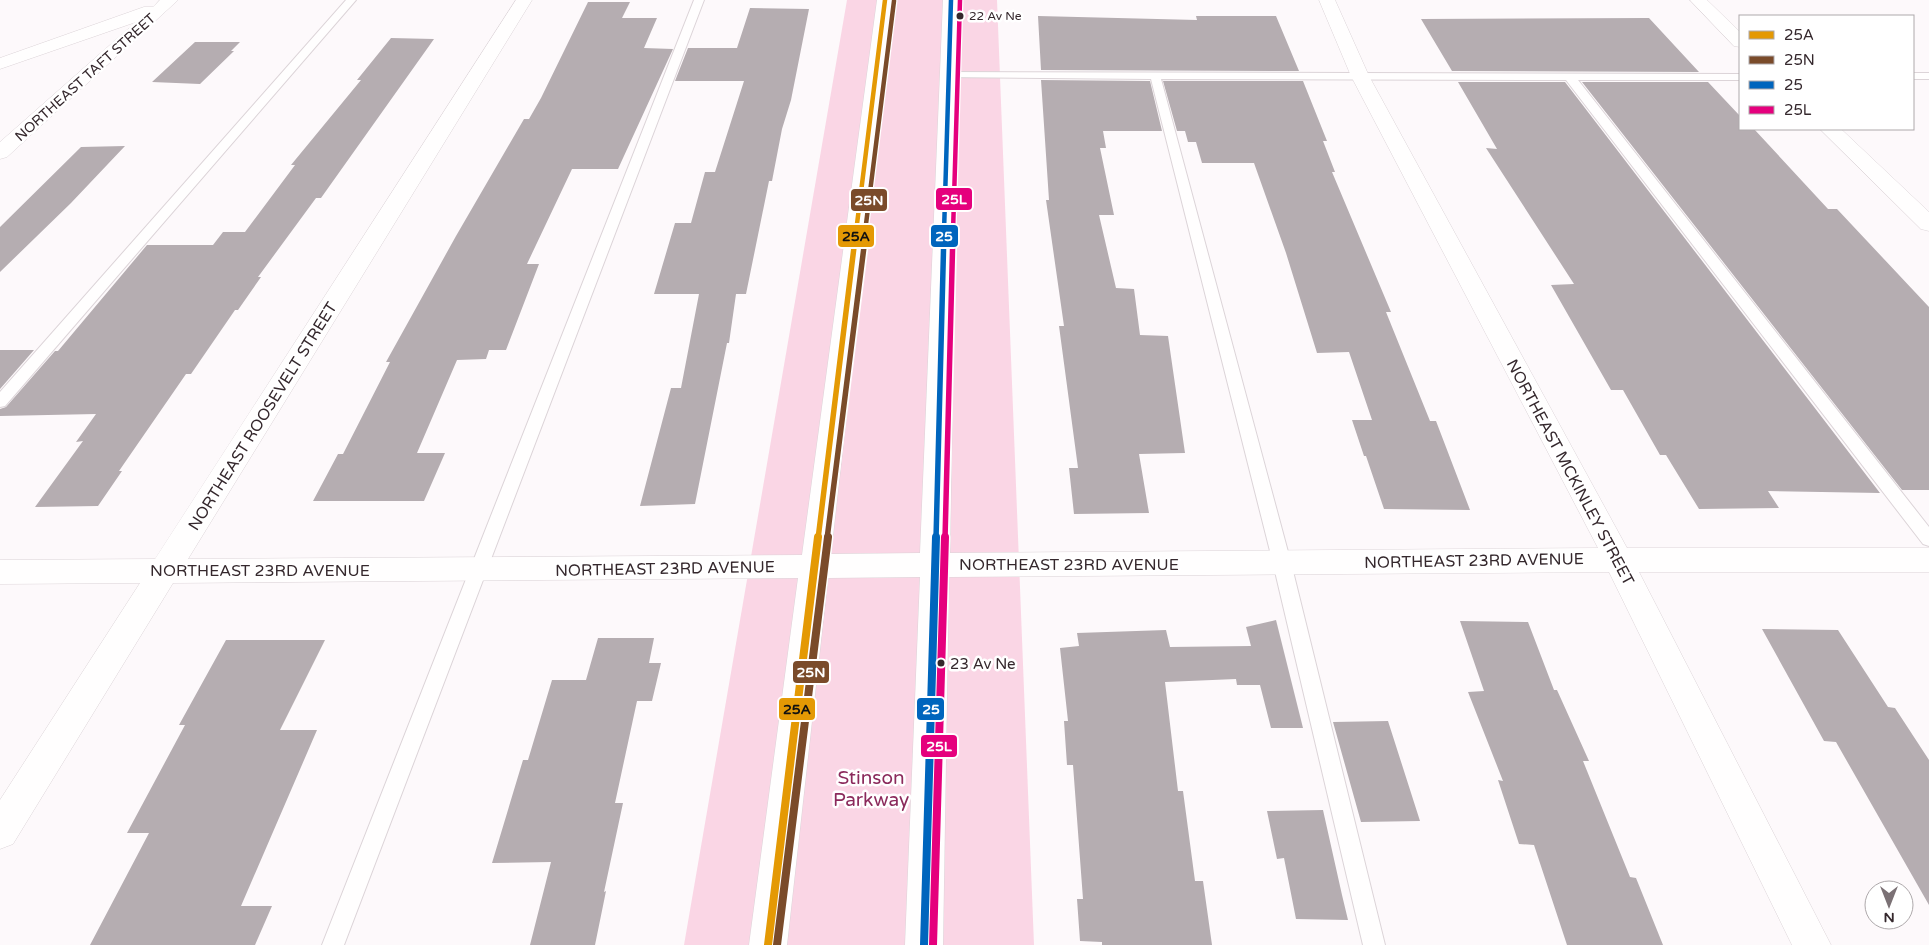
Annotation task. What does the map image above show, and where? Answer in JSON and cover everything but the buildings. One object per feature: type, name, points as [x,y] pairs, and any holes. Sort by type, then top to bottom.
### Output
[{"type":"street","name":"NORTHEAST ROOSEVELT STREET","points":[[0,832],[524,0]]},
{"type":"street","points":[[768,945],[885,0]]},
{"type":"street","points":[[924,945],[951,0]]},
{"type":"street","name":"NORTHEAST MCKINLEY STREET","points":[[1327,0],[1360,76],[1618,559],[1812,945]]},
{"type":"street","points":[[1698,0],[1739,41]]},
{"type":"street","points":[[0,64],[167,3]]},
{"type":"street","name":"NORTHEAST TAFT STREET","points":[[0,154],[167,3]]},
{"type":"street","points":[[1831,130],[1929,224]]},
{"type":"street","name":"NORTHEAST 23RD AVENUE","points":[[0,572],[476,570],[935,563],[1282,563],[1618,559],[1929,560]]},
{"type":"lane","points":[[0,402],[351,0]]},
{"type":"lane","points":[[332,945],[476,570],[700,0]]},
{"type":"lane","points":[[948,75],[1739,77]]},
{"type":"lane","points":[[1155,75],[1282,563],[1374,945]]},
{"type":"lane","points":[[1569,76],[1929,539]]},
{"type":"lane","points":[[1914,76],[1929,76]]},
{"type":"green space","name":"Stinson Parkway","points":[[847,0],[997,0],[1034,945],[684,945]]},
{"type":"transit line","name":"25A","points":[[768,945],[885,0]]},
{"type":"transit line","name":"25","points":[[924,945],[951,0]]},
{"type":"transit line","name":"25L","points":[[933,945],[960,0]]},
{"type":"transit line","name":"25N","points":[[777,945],[894,1]]},
{"type":"place","name":"22 Av Ne","points":[[960,16]]},
{"type":"place","name":"23 Av Ne","points":[[941,663]]}]
